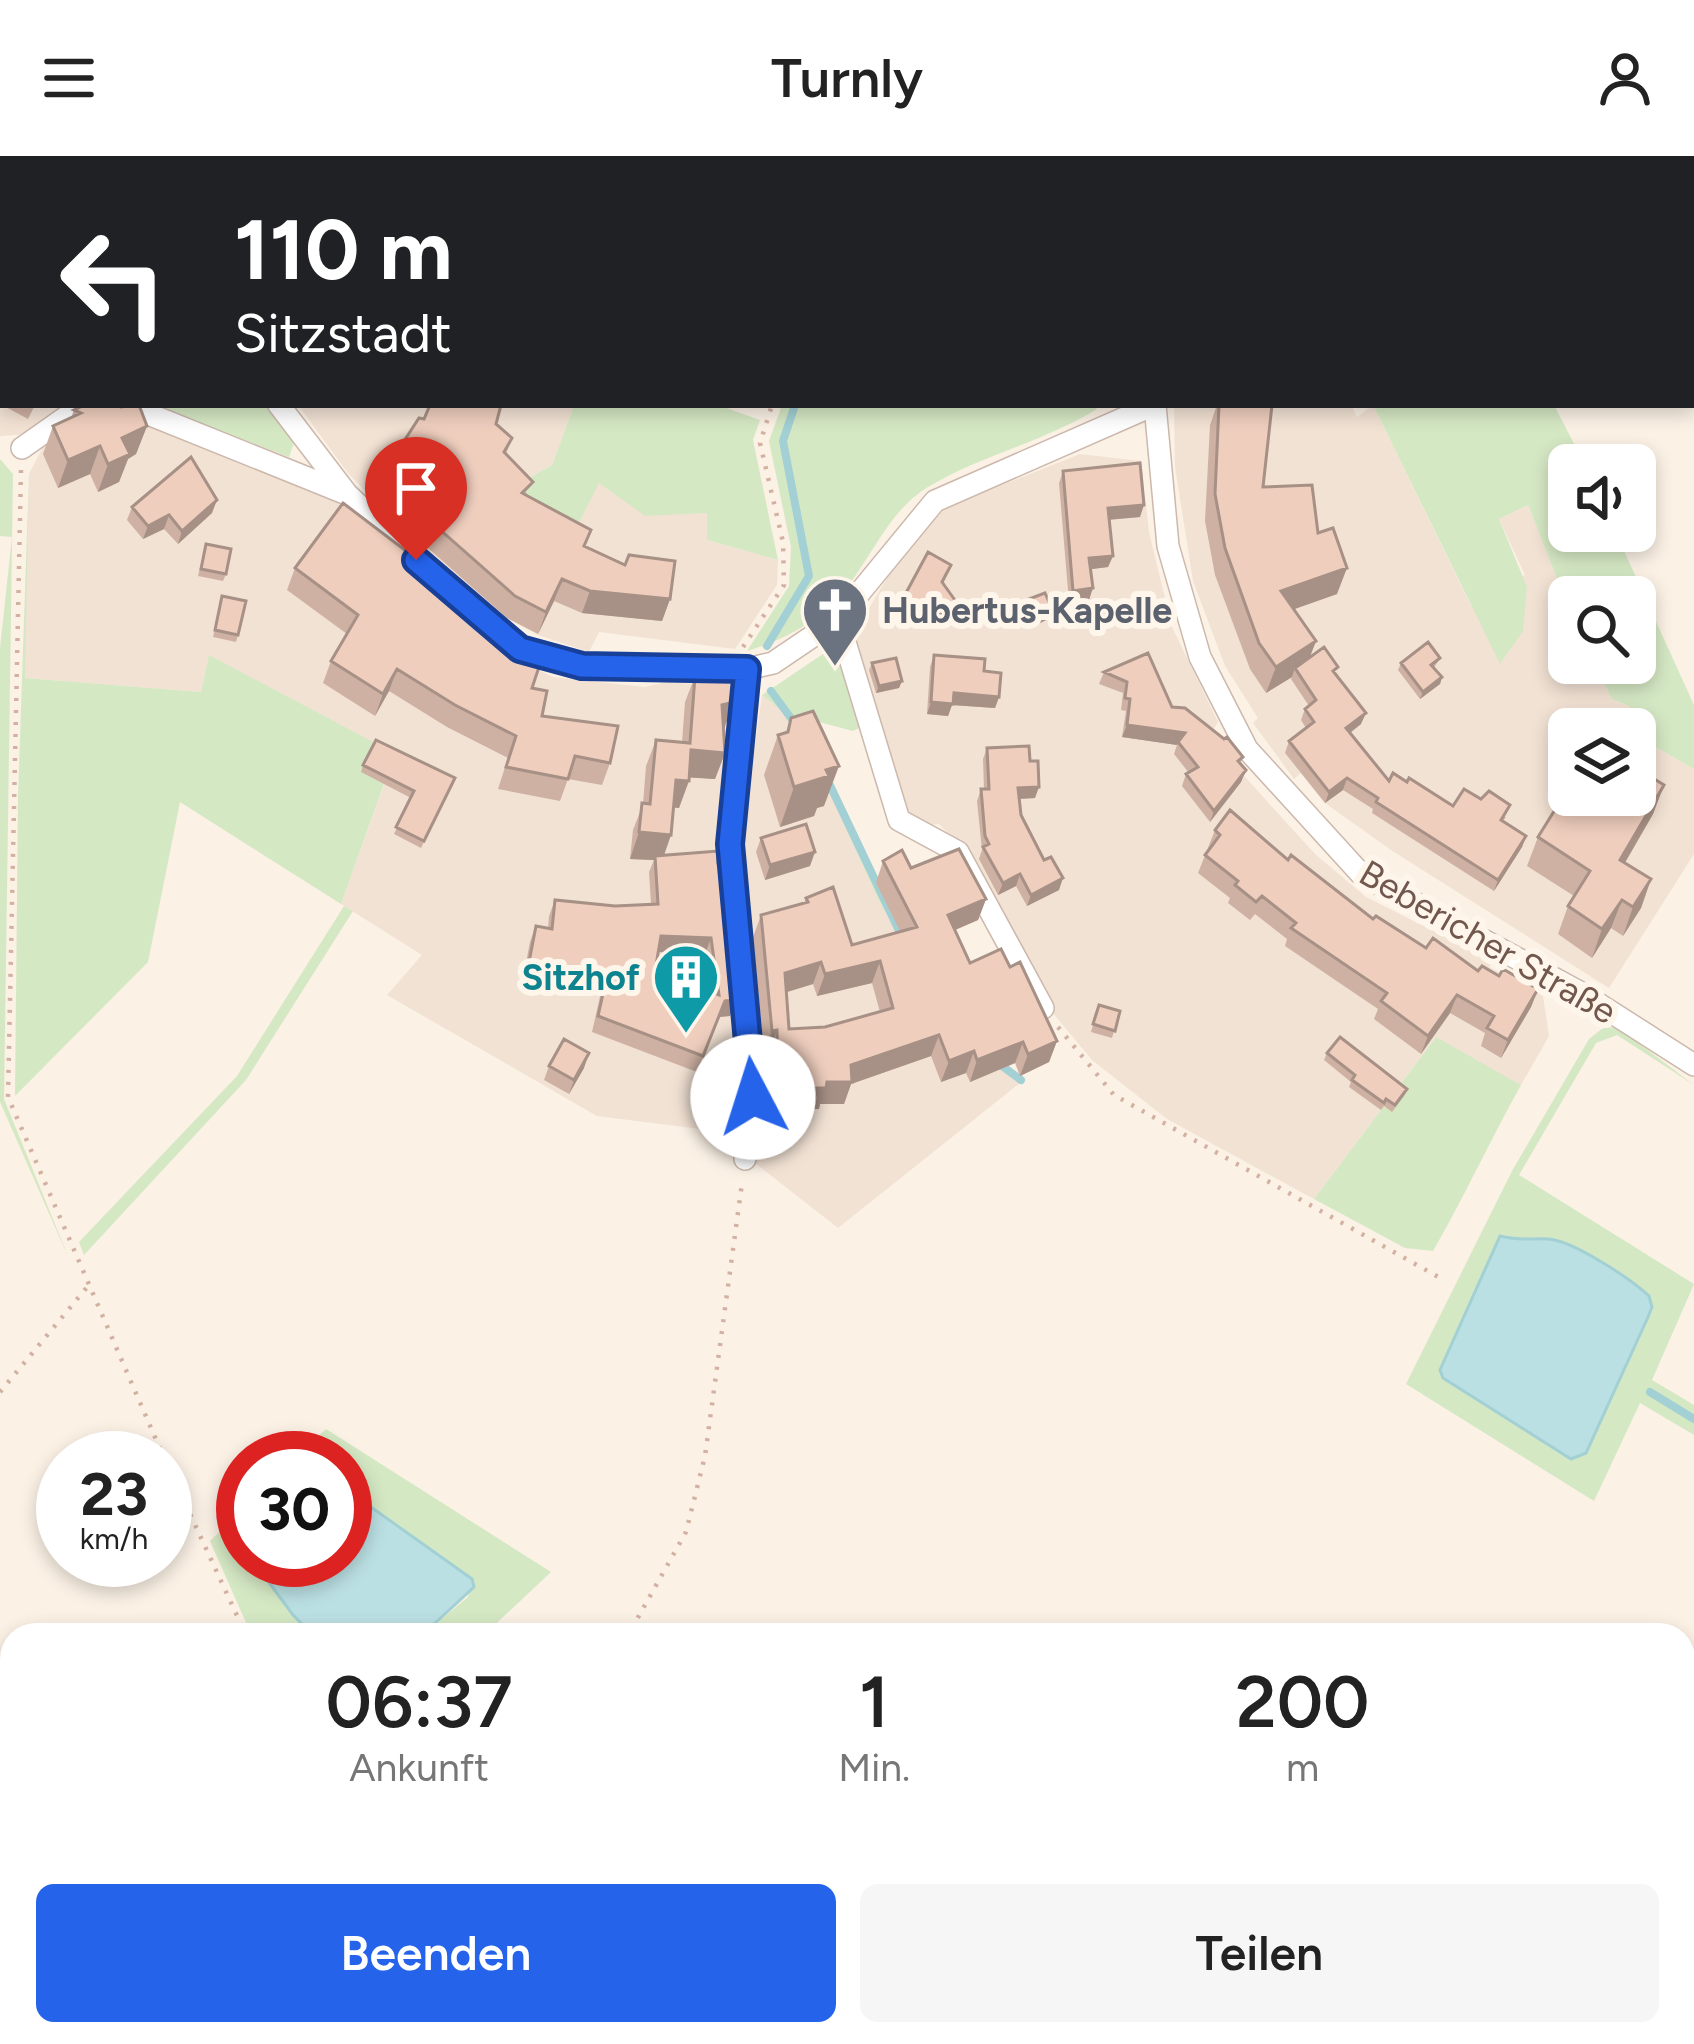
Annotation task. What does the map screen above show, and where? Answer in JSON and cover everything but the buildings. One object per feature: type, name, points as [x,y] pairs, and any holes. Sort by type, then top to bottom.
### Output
[{"type":"street","points":[[22,448],[79,408]]},
{"type":"street","points":[[133,408],[347,494]]},
{"type":"street","points":[[281,408],[347,494],[520,649],[582,666],[747,669],[773,663],[838,619],[935,501],[1148,408]]},
{"type":"street","name":"Bebericher Straße","points":[[1155,408],[1168,546],[1200,657],[1247,749],[1361,874],[1583,994],[1694,1066]]},
{"type":"street","points":[[838,619],[898,820],[958,852],[1043,1008]]},
{"type":"street","points":[[745,1159],[753,1097],[730,844],[747,669]]},
{"type":"path","points":[[747,669],[742,649],[784,585],[783,542],[760,443],[771,408]]},
{"type":"path","points":[[22,448],[8,1097],[153,1431]]},
{"type":"path","points":[[1043,1008],[1114,1095],[1442,1280]]},
{"type":"path","points":[[634,1623],[686,1532],[705,1456],[745,1159]]},
{"type":"path","points":[[0,1391],[88,1286]]},
{"type":"path","points":[[192,1518],[240,1623]]},
{"type":"shaded area","points":[[0,408],[65,408],[30,434],[0,436]]},
{"type":"shaded area","points":[[300,408],[573,408],[552,465],[511,488],[598,482],[707,513],[707,540],[778,560],[777,585],[735,649],[599,632],[589,652],[538,635],[450,581],[348,473]]},
{"type":"shaded area","points":[[1174,408],[1352,408],[1357,417],[1374,408],[1471,606],[1525,575],[1499,519],[1528,505],[1556,576],[1548,576],[1548,684],[1604,684],[1612,699],[1630,708],[1548,708],[1548,816],[1656,816],[1656,747],[1694,769],[1694,854],[1609,988],[1391,850],[1325,803],[1301,773],[1294,779],[1253,723],[1258,718],[1225,666],[1193,581],[1175,467]]},
{"type":"shaded area","points":[[116,411],[333,498],[429,597],[489,645],[553,677],[645,687],[666,682],[728,686],[735,698],[735,1016],[741,1085],[732,1133],[597,1116],[387,995],[422,955],[341,904],[384,785],[360,772],[374,744],[209,656],[201,692],[24,678],[29,474],[45,443]]},
{"type":"shaded area","points":[[1080,454],[1141,461],[1149,532],[1172,627],[1218,722],[1211,733],[1246,778],[1315,854],[1366,897],[1493,961],[1489,967],[1543,996],[1549,1036],[1521,1085],[1435,1038],[1314,1199],[1167,1119],[1092,1060],[1052,1012],[973,860],[939,824],[921,826],[904,812],[873,723],[855,632],[897,561],[945,508]]},
{"type":"shaded area","points":[[762,695],[782,711],[809,747],[878,899],[959,1037],[1020,1083],[838,1228],[755,1163],[762,1106],[761,1052],[741,843]]},
{"type":"green space","points":[[161,408],[269,408],[295,440],[289,457]]},
{"type":"green space","points":[[573,408],[726,408],[760,420],[753,440],[778,560],[707,540],[707,513],[645,516],[599,483],[570,540],[511,488],[552,465]]},
{"type":"green space","points":[[781,408],[1097,409],[928,487],[898,513],[828,608],[790,634],[747,651],[789,586],[791,547],[769,441]]},
{"type":"green space","points":[[1374,408],[1556,408],[1574,444],[1548,444],[1548,552],[1625,552],[1635,576],[1556,576],[1528,505],[1499,519],[1527,587],[1523,631],[1500,664]]},
{"type":"green space","points":[[0,459],[13,474],[4,1099],[70,1261],[0,1102],[0,648],[12,537],[0,536]]},
{"type":"green space","points":[[29,474],[25,678],[201,692],[209,655],[375,743],[361,771],[384,784],[341,904],[180,802],[148,962],[15,1096],[18,797]]},
{"type":"green space","points":[[1656,621],[1694,705],[1694,769],[1656,747],[1656,708],[1630,708],[1612,699],[1604,684],[1656,684]]},
{"type":"green space","points":[[826,652],[839,657],[859,728],[853,731],[793,715],[815,745],[897,926],[961,1034],[1023,1081],[1020,1083],[959,1037],[878,899],[809,747],[782,711],[762,695]]},
{"type":"green space","points":[[344,906],[353,911],[246,1080],[84,1255],[79,1242],[237,1076]]},
{"type":"green space","points":[[1617,1027],[1694,1085],[1617,1035],[1596,1043],[1519,1175],[1694,1284],[1652,1380],[1694,1405],[1694,1435],[1640,1403],[1594,1501],[1406,1384],[1512,1171],[1589,1039],[1603,1028]],"holes":[[[1499,1237],[1524,1242],[1548,1239],[1648,1317],[1586,1453],[1570,1459],[1443,1379],[1440,1371]]]},
{"type":"green space","points":[[1436,1037],[1521,1085],[1433,1251],[1405,1248],[1314,1199]]},
{"type":"green space","points":[[372,1458],[551,1572],[497,1623],[437,1623],[468,1597],[472,1579],[372,1510]]},
{"type":"green space","points":[[230,1587],[275,1587],[301,1623],[246,1623]]},
{"type":"water","points":[[1500,1236],[1548,1239],[1571,1246],[1649,1296],[1648,1317],[1586,1453],[1571,1459],[1443,1378],[1440,1370]]},
{"type":"water","points":[[372,1508],[472,1579],[474,1587],[435,1623],[301,1623],[272,1587],[372,1587]]},
{"type":"waterway","points":[[767,646],[809,576],[783,441],[794,408]]},
{"type":"waterway","points":[[771,691],[796,725]]},
{"type":"waterway","points":[[827,779],[903,939]]},
{"type":"waterway","points":[[998,1063],[1021,1080]]},
{"type":"waterway","points":[[1650,1392],[1694,1419]]},
{"type":"place","name":"Hubertus-Kapelle","points":[[835,669]]},
{"type":"place","name":"Sitzhof","points":[[686,1036]]},
{"type":"route","points":[[416,560],[520,649],[582,666],[747,669],[730,844],[753,1097]]}]
